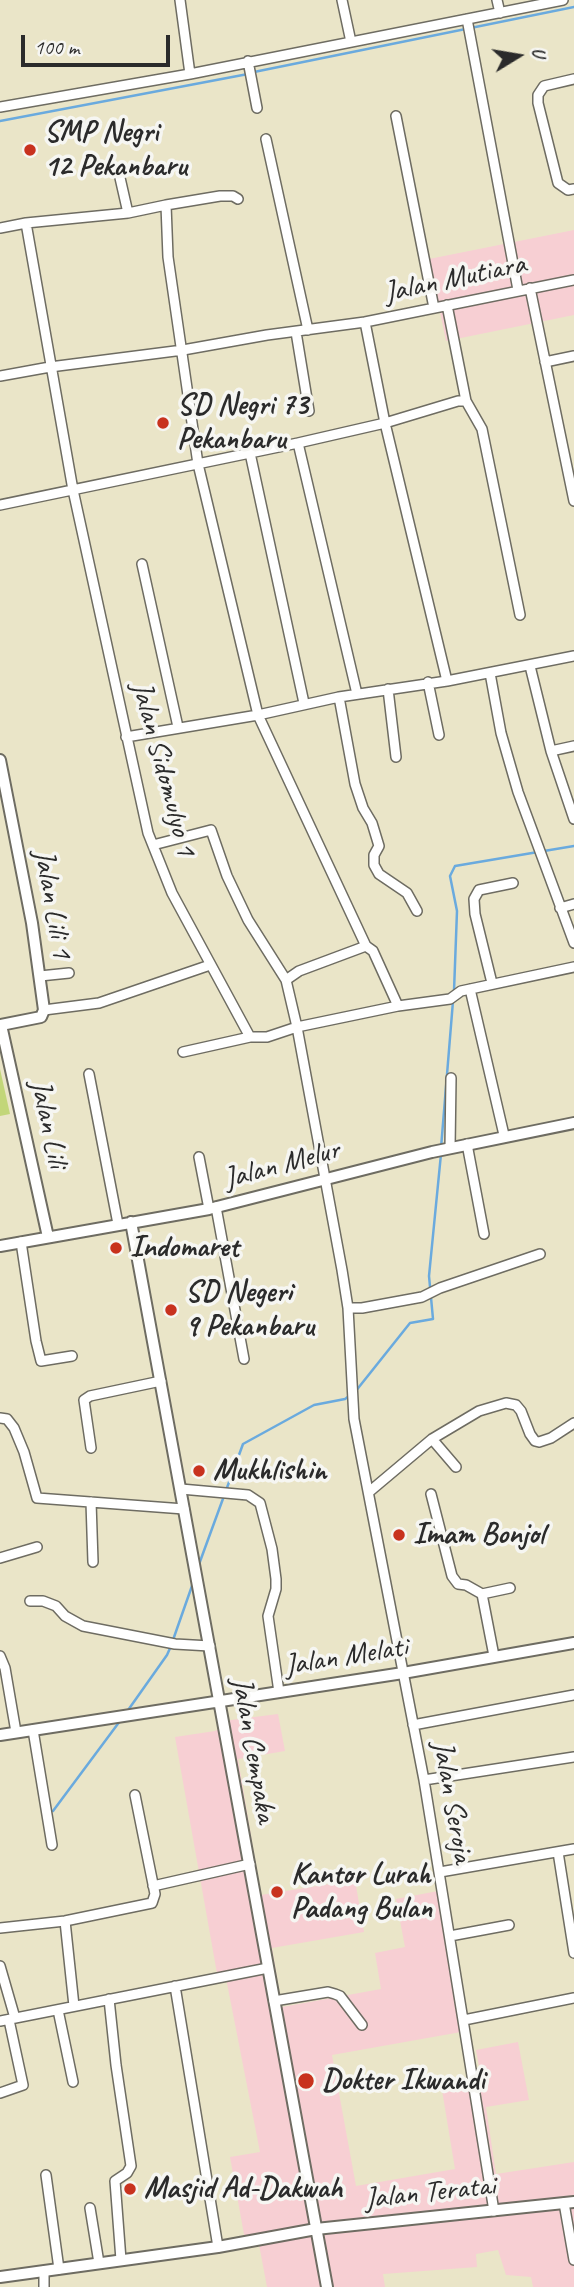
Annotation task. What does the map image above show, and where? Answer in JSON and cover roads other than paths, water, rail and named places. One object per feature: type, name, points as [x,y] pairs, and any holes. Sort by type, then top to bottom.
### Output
[{"type":"street","points":[[180,0],[190,74]]},
{"type":"street","points":[[342,0],[351,42]]},
{"type":"street","points":[[497,0],[500,13]]},
{"type":"street","points":[[0,107],[190,74],[563,0]]},
{"type":"street","points":[[467,19],[517,290]]},
{"type":"street","points":[[248,61],[257,108]]},
{"type":"street","points":[[574,79],[544,86],[538,95],[558,183],[568,190],[574,189]]},
{"type":"street","points":[[396,116],[434,308]]},
{"type":"street","points":[[266,139],[308,330]]},
{"type":"street","points":[[118,169],[128,213]]},
{"type":"street","points":[[0,228],[128,213],[220,197],[233,196],[238,199]]},
{"type":"street","points":[[166,205],[169,257],[198,464],[258,715],[366,946],[373,951],[398,1006]]},
{"type":"street","name":"Jalan Sidomulyo 1","points":[[26,223],[73,490],[148,832],[172,893],[250,1037]]},
{"type":"street","name":"Jalan Mutiara","points":[[447,681],[385,423],[365,322],[574,279]]},
{"type":"street","points":[[530,288],[574,501]]},
{"type":"street","points":[[447,305],[466,401],[482,429],[520,615]]},
{"type":"street","points":[[0,376],[365,322]]},
{"type":"street","points":[[296,332],[309,411]]},
{"type":"street","points":[[545,362],[574,356]]},
{"type":"street","points":[[0,505],[298,443],[466,401]]},
{"type":"street","points":[[298,443],[357,694]]},
{"type":"street","points":[[250,453],[304,703]]},
{"type":"street","points":[[142,564],[178,727]]},
{"type":"street","points":[[126,737],[574,656]]},
{"type":"street","points":[[530,666],[551,751],[574,819]]},
{"type":"street","points":[[490,673],[507,756],[518,792],[574,943]]},
{"type":"street","points":[[428,682],[439,735]]},
{"type":"street","points":[[388,689],[396,757]]},
{"type":"street","points":[[339,697],[355,784],[379,846],[374,855],[374,865],[379,874],[407,893],[417,911]]},
{"type":"street","points":[[551,751],[574,746]]},
{"type":"street","name":"Jalan Lili 1","points":[[0,760],[44,1010]]},
{"type":"street","points":[[153,845],[211,830],[227,876],[247,920],[286,980],[348,1308],[422,1297],[540,1254]]},
{"type":"street","points":[[492,983],[475,914],[474,899],[477,890],[513,883]]},
{"type":"street","points":[[559,908],[574,904]]},
{"type":"street","points":[[286,980],[299,971],[366,946]]},
{"type":"street","points":[[1,1023],[41,1017],[44,1010],[99,1003],[210,965]]},
{"type":"street","points":[[183,1052],[250,1037],[267,1037],[297,1027],[398,1006],[450,999],[466,990],[492,983],[574,967]]},
{"type":"street","points":[[40,976],[69,973]]},
{"type":"street","points":[[466,990],[504,1136]]},
{"type":"street","name":"Jalan Lili","points":[[1,1023],[48,1237]]},
{"type":"street","points":[[89,1074],[118,1224]]},
{"type":"street","points":[[447,1149],[451,1079]]},
{"type":"street","name":"Jalan Melur","points":[[0,1246],[212,1208],[325,1177],[467,1144],[574,1123]]},
{"type":"street","points":[[467,1144],[484,1234]]},
{"type":"street","points":[[199,1157],[244,1359]]},
{"type":"street","name":"Jalan Cempaka","points":[[131,1223],[327,2287]]},
{"type":"street","points":[[21,1242],[40,1360],[42,1362],[72,1356]]},
{"type":"street","name":"Jalan Seroja","points":[[348,1308],[354,1419],[424,1780],[494,2211]]},
{"type":"street","points":[[91,1448],[84,1400],[90,1396],[161,1381]]},
{"type":"street","points":[[369,1492],[432,1439],[465,1418],[506,1403],[516,1405],[521,1410],[535,1441],[551,1438],[574,1423]]},
{"type":"street","points":[[0,1418],[6,1419],[14,1428],[37,1498],[184,1509]]},
{"type":"street","points":[[432,1439],[456,1467]]},
{"type":"street","points":[[181,1489],[248,1495],[260,1503],[272,1549],[276,1589],[268,1616],[279,1692]]},
{"type":"street","points":[[432,1494],[452,1576],[458,1584],[466,1585],[482,1594],[510,1588]]},
{"type":"street","points":[[91,1502],[93,1562]]},
{"type":"street","points":[[0,1558],[37,1547]]},
{"type":"street","points":[[482,1594],[494,1656]]},
{"type":"street","points":[[30,1601],[43,1601],[56,1606],[65,1616],[83,1626],[176,1644],[210,1646]]},
{"type":"street","name":"Jalan Melati","points":[[0,1735],[403,1673],[574,1643]]},
{"type":"street","points":[[0,1656],[5,1668],[16,1732]]},
{"type":"street","points":[[414,1725],[574,1695]]},
{"type":"street","points":[[33,1730],[52,1845]]},
{"type":"street","points":[[424,1780],[574,1757]]},
{"type":"street","points":[[0,1928],[65,1921],[152,1903],[155,1894],[135,1795]]},
{"type":"street","points":[[440,1872],[574,1849]]},
{"type":"street","points":[[558,1852],[572,1926],[574,1953]]},
{"type":"street","points":[[153,1886],[250,1864]]},
{"type":"street","points":[[65,1921],[74,2007]]},
{"type":"street","points":[[450,1936],[509,1925]]},
{"type":"street","points":[[0,1966],[8,2020],[23,2085],[0,2093]]},
{"type":"street","points":[[8,2020],[268,1968]]},
{"type":"street","points":[[175,1986],[218,2247]]},
{"type":"street","points":[[274,2001],[335,1994],[340,1996],[362,2025]]},
{"type":"street","points":[[464,2020],[574,1998]]},
{"type":"street","points":[[109,1999],[131,2166],[127,2173],[115,2181],[121,2260]]},
{"type":"street","points":[[58,2010],[73,2082]]},
{"type":"street","points":[[46,2175],[58,2269]]},
{"type":"street","points":[[569,2203],[574,2260]]},
{"type":"street","name":"Jalan Teratai","points":[[0,2277],[218,2247],[316,2229],[569,2203]]},
{"type":"street","points":[[90,2207],[99,2263]]},
{"type":"street","points":[[44,2271],[44,2287]]},
{"type":"waterway","points":[[254,72],[574,7]]},
{"type":"waterway","points":[[0,121],[248,74]]},
{"type":"waterway","points":[[544,851],[574,846]]},
{"type":"waterway","points":[[454,991],[457,911],[450,876],[455,866],[538,852]]},
{"type":"waterway","points":[[441,1148],[453,1001]]},
{"type":"waterway","points":[[355,1392],[410,1323],[433,1319],[429,1276],[441,1154]]},
{"type":"waterway","points":[[198,1567],[243,1444],[314,1405],[349,1396]]},
{"type":"waterway","points":[[173,1640],[193,1583]]},
{"type":"waterway","points":[[126,1713],[171,1646]]},
{"type":"waterway","points":[[53,1811],[120,1721]]},
{"type":"place","name":"SMP Negri 12 Pekanbaru","points":[[30,150]]},
{"type":"place","name":"SD Negri 73 Pekanbaru","points":[[163,423]]},
{"type":"place","name":"Indomaret","points":[[116,1248]]},
{"type":"place","name":"SD Negeri 9 Pekanbaru","points":[[171,1310]]},
{"type":"place","name":"Mukhlishin","points":[[199,1471]]},
{"type":"place","name":"Imam Bonjol","points":[[399,1535]]},
{"type":"place","name":"Kantor Lurah Padang Bulan","points":[[277,1892]]},
{"type":"place","name":"Dokter Ikwandi","points":[[306,2081]]},
{"type":"place","name":"Masjid Ad-Dakwah","points":[[130,2189]]}]
